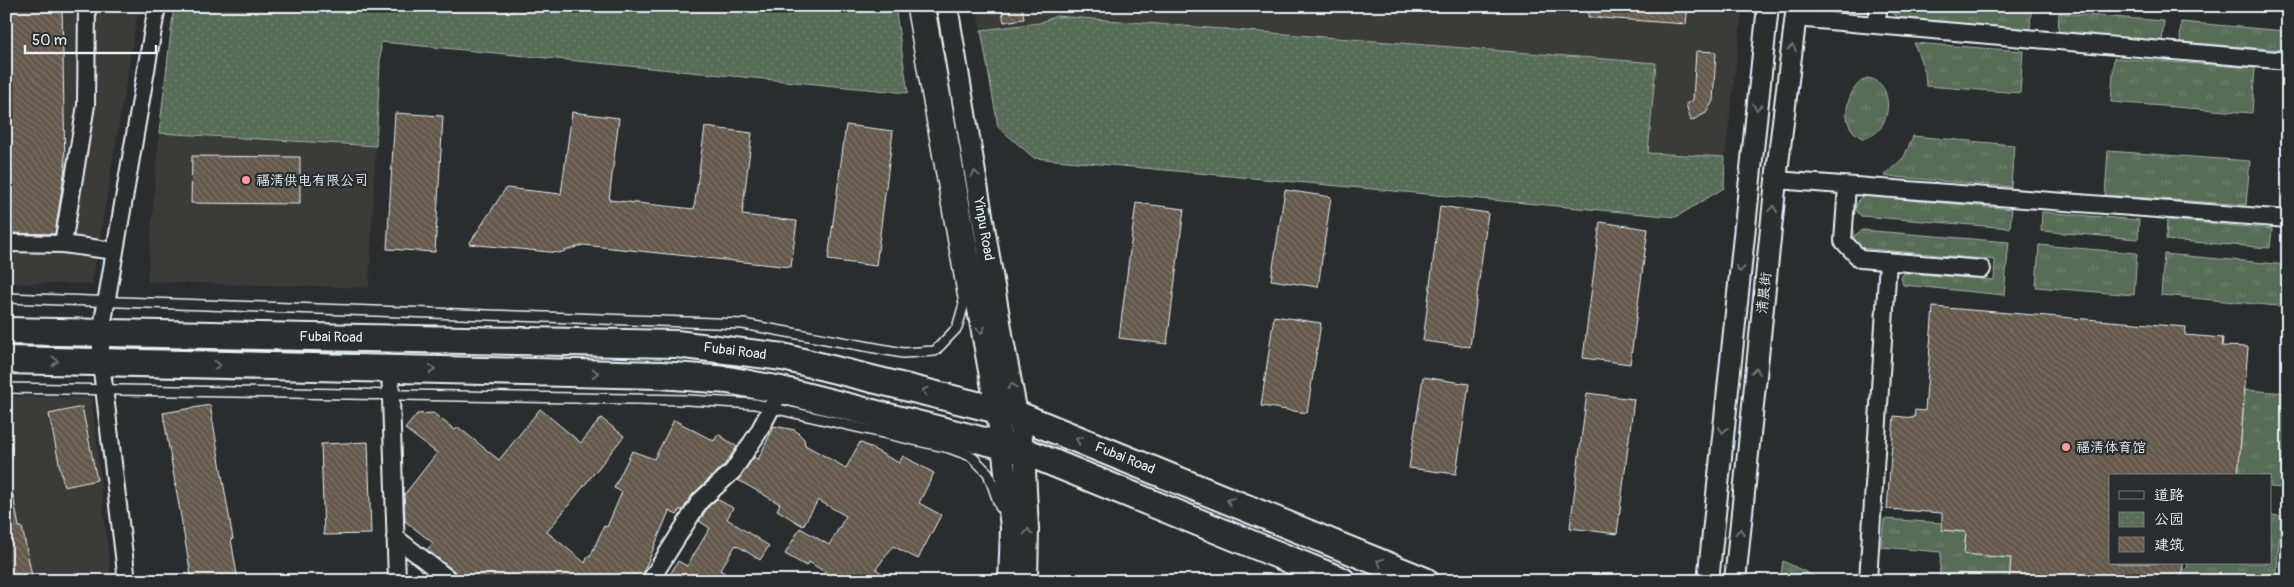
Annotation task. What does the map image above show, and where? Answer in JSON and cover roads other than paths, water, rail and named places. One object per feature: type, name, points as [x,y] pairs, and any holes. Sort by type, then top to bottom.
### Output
[{"type":"main road","name":"Fubai Road","points":[[6,332],[676,344],[783,357],[1007,412],[1425,581]]},
{"type":"main road","points":[[6,360],[660,375],[728,380],[776,399],[1013,448],[1342,581]]},
{"type":"street","points":[[64,244],[86,105],[87,6]]},
{"type":"street","points":[[127,581],[101,362],[101,333],[157,6]]},
{"type":"street","name":"Yinpu Road","points":[[924,6],[983,341],[1007,412]]},
{"type":"street","name":"Yinpu Road","points":[[946,6],[1001,331],[1007,412],[1013,448]]},
{"type":"street","name":"清晨街","points":[[1708,581],[1768,6]]},
{"type":"street","points":[[1876,25],[1879,6]]},
{"type":"street","points":[[1796,12],[1876,25],[2288,61]]},
{"type":"street","name":"清晨街","points":[[1735,581],[1776,180],[1796,12]]},
{"type":"street","points":[[1776,180],[2288,219]]},
{"type":"street","points":[[1847,186],[1843,241],[1860,259],[1982,269]]},
{"type":"street","points":[[6,243],[64,244],[115,251]]},
{"type":"street","points":[[1868,581],[1888,261]]},
{"type":"street","points":[[390,368],[397,581]]},
{"type":"street","points":[[650,581],[700,501],[733,471],[776,399]]},
{"type":"street","points":[[1009,581],[1013,448]]},
{"type":"street","points":[[1013,448],[1028,529],[1027,581]]},
{"type":"street","points":[[395,537],[450,581]]},
{"type":"lane","points":[[6,298],[744,324],[903,353],[935,351],[958,328],[964,304],[910,6]]},
{"type":"lane","points":[[6,388],[688,400],[755,404],[776,399],[972,456],[988,473],[999,500],[1001,530],[1000,581]]},
{"type":"place","name":"福清供电有限公司","points":[[246,180]]},
{"type":"place","name":"福清体育馆","points":[[2066,447]]}]
